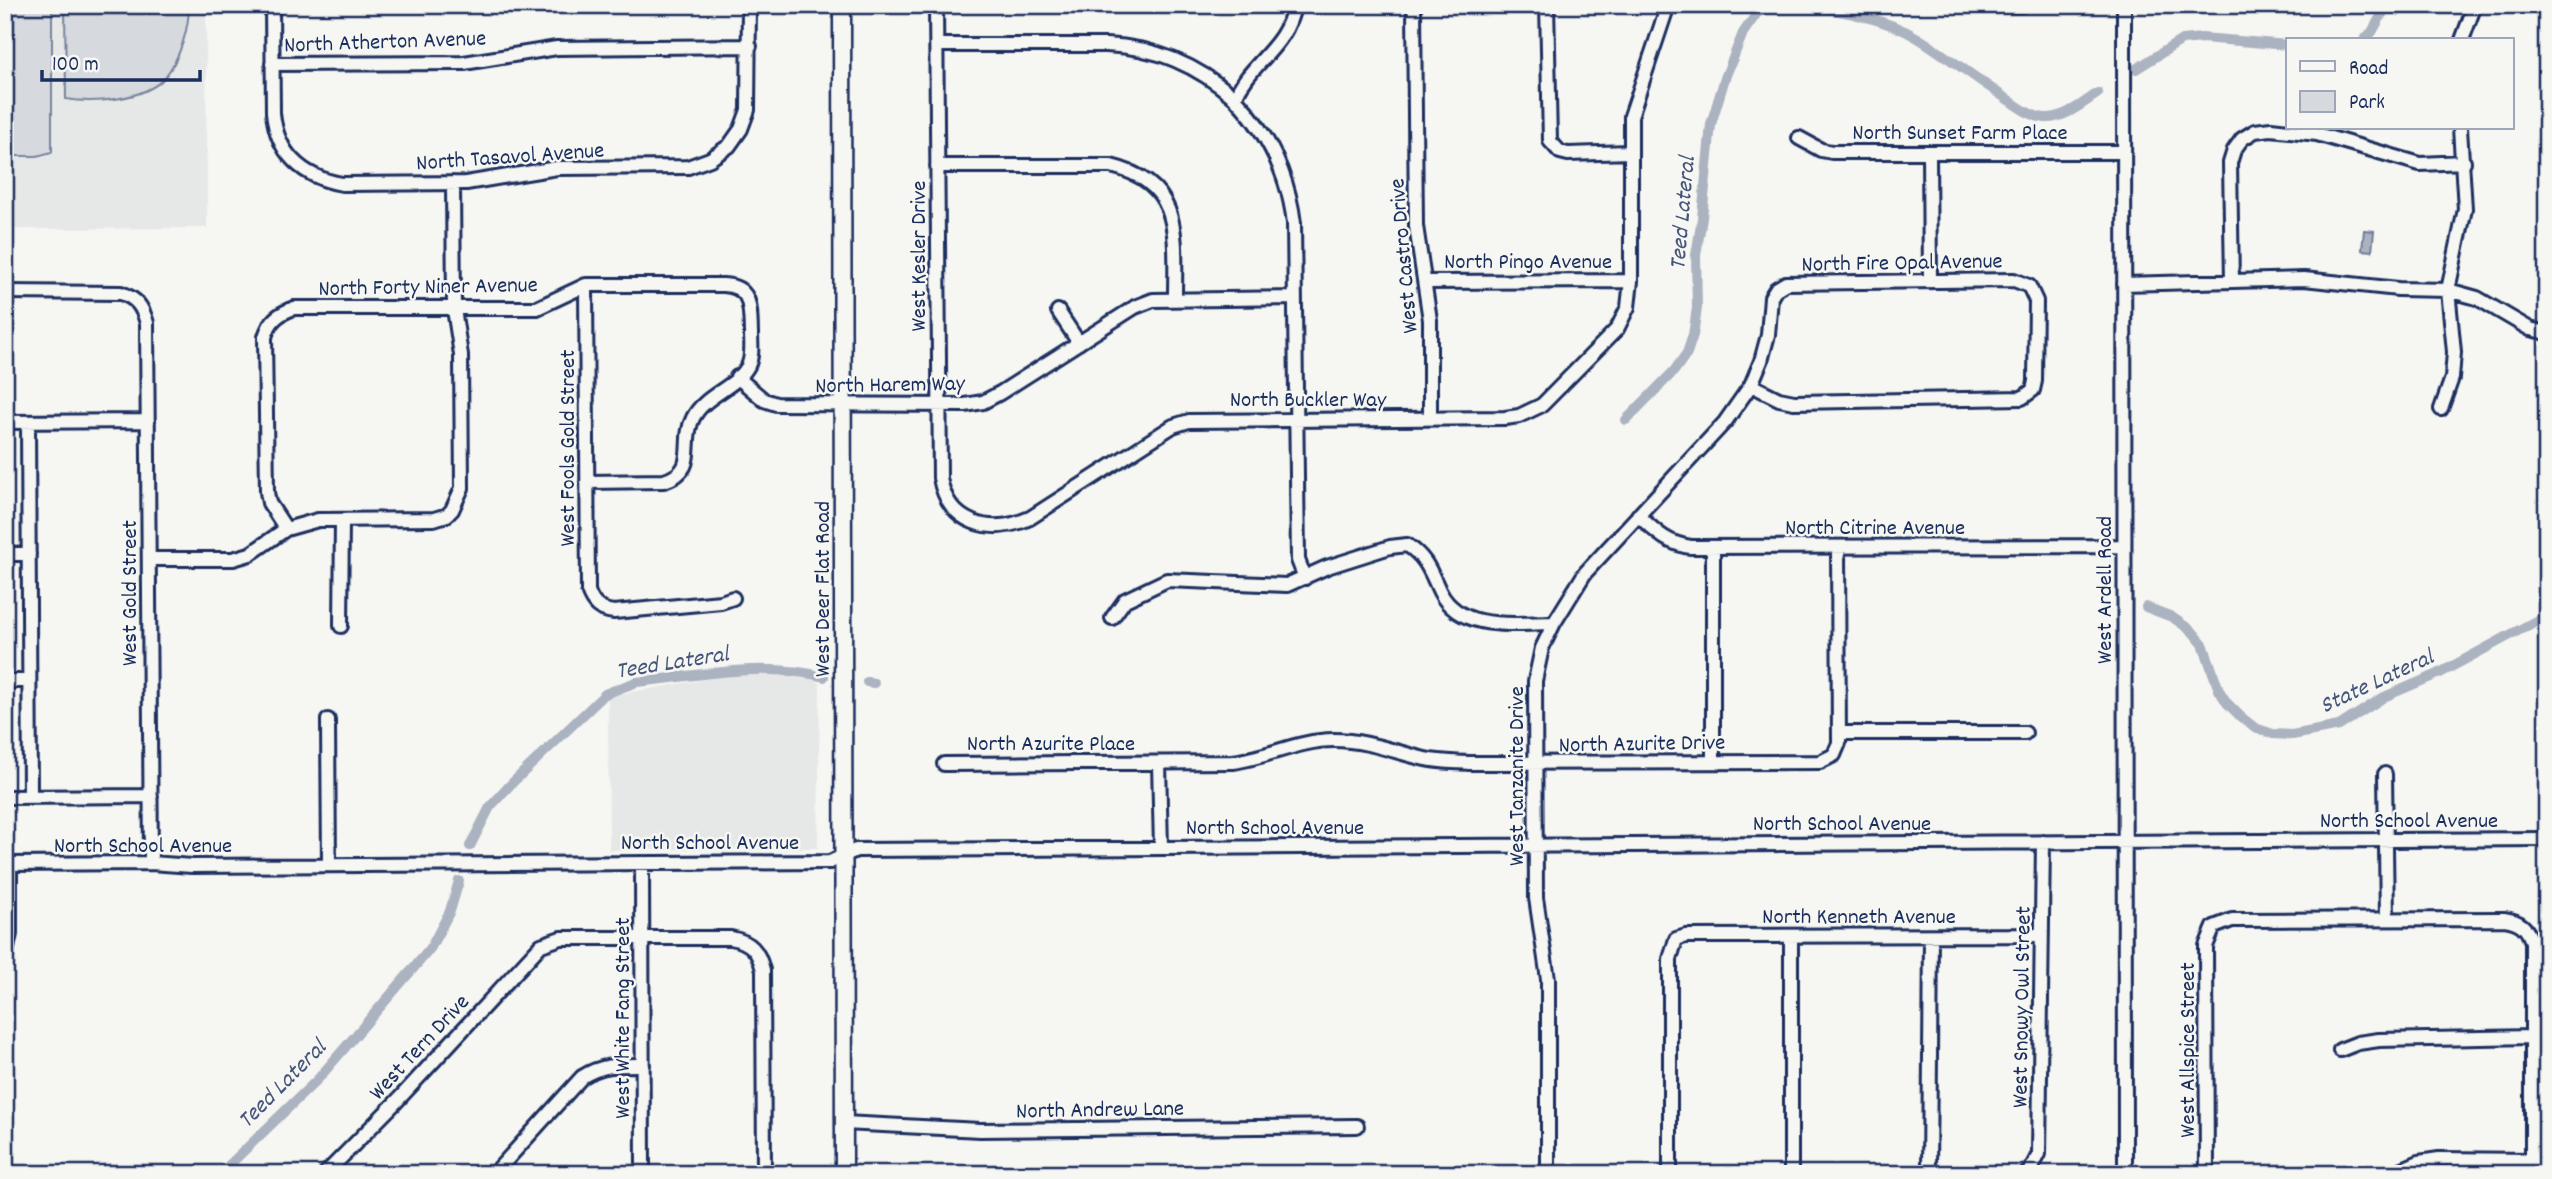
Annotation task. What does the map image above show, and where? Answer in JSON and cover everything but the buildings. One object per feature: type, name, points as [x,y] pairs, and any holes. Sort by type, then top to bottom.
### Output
[{"type":"main road","name":"West Deer Flat Road","points":[[842,5],[844,1174]]},
{"type":"street","points":[[272,5],[272,64]]},
{"type":"street","points":[[749,5],[750,46]]},
{"type":"street","name":"West Kesler Drive","points":[[936,5],[940,478],[943,494],[949,505]]},
{"type":"street","points":[[1235,98],[1242,82],[1270,54],[1285,34],[1294,5]]},
{"type":"street","name":"West Castro Drive","points":[[1414,5],[1416,226],[1430,320],[1430,418]]},
{"type":"street","points":[[1547,5],[1548,133],[1554,148],[1568,153],[1630,152]]},
{"type":"street","name":"North Buckler Way","points":[[949,505],[957,514],[973,523],[1018,523],[1173,426],[1203,419],[1505,418],[1530,412],[1542,405],[1617,329],[1628,307],[1631,281],[1630,152],[1633,106],[1668,5]]},
{"type":"street","points":[[2002,5],[2022,5]]},
{"type":"street","name":"West Ardell Road","points":[[2124,5],[2125,1174]]},
{"type":"street","points":[[2463,38],[2475,5]]},
{"type":"street","points":[[937,45],[1105,45],[1158,53],[1187,64],[1207,76],[1235,98],[1258,123],[1286,180],[1294,223],[1298,560],[1305,578]]},
{"type":"street","name":"North Atherton Avenue","points":[[272,64],[464,63],[557,48],[750,46]]},
{"type":"street","name":"North Tasavol Avenue","points":[[272,64],[274,128],[282,147],[304,171],[324,181],[342,184],[453,183],[557,168],[688,167],[710,159],[729,146],[741,129],[748,110],[750,46]]},
{"type":"street","points":[[2232,281],[2230,163],[2234,150],[2242,139],[2255,131],[2271,129],[2317,134],[2420,164],[2464,162]]},
{"type":"street","points":[[2441,409],[2452,378],[2455,352],[2448,289],[2465,209],[2460,130]]},
{"type":"street","name":"North Sunset Farm Place","points":[[1799,138],[1821,150],[1832,152],[2124,152]]},
{"type":"street","points":[[1930,153],[1930,281]]},
{"type":"street","points":[[937,166],[1111,166],[1126,169],[1156,186],[1167,201],[1171,217],[1175,299]]},
{"type":"street","points":[[149,559],[233,559],[250,554],[286,529],[318,520],[434,519],[447,515],[452,510],[462,488],[461,355],[454,309],[453,183]]},
{"type":"street","points":[[2124,284],[2304,279],[2398,289],[2448,289],[2477,298],[2530,328],[2547,333]]},
{"type":"street","name":"North Pingo Avenue","points":[[1424,282],[1631,281]]},
{"type":"street","name":"North Fire Opal Avenue","points":[[1751,385],[1779,399],[1794,402],[2016,400],[2028,395],[2035,381],[2036,301],[2029,286],[2014,281],[1930,281],[1786,283],[1776,289]]},
{"type":"street","name":"North Forty Niner Avenue","points":[[286,529],[269,503],[267,492],[265,337],[269,325],[279,314],[294,308],[537,308],[586,285],[733,285],[742,290],[750,309],[751,354],[748,366],[737,377]]},
{"type":"street","name":"West Fools Gold Street","points":[[586,285],[588,591],[596,607],[614,612],[721,602],[733,598]]},
{"type":"street","name":"West Tanzanite Drive","points":[[1548,1174],[1548,979],[1536,898],[1535,845],[1535,681],[1542,648],[1585,573],[1725,422],[1751,385],[1768,335],[1771,297],[1776,289]]},
{"type":"street","name":"West Gold Street","points":[[5,292],[121,293],[134,298],[143,308],[147,323],[151,863]]},
{"type":"street","name":"North Harem Way","points":[[737,377],[764,400],[775,404],[965,405],[983,402],[1000,393],[1135,307],[1153,300],[1295,298]]},
{"type":"street","points":[[1058,311],[1079,343]]},
{"type":"street","points":[[587,482],[664,481],[676,478],[684,470],[691,421],[705,402],[737,377]]},
{"type":"street","points":[[5,422],[148,421]]},
{"type":"street","points":[[28,422],[30,796]]},
{"type":"street","name":"North Citrine Avenue","points":[[1637,515],[1664,540],[1677,545],[2124,546]]},
{"type":"street","points":[[341,626],[342,520]]},
{"type":"street","points":[[1112,618],[1125,600],[1167,580],[1287,585],[1327,567],[1390,547],[1407,545],[1422,555],[1443,598],[1453,609],[1468,618],[1482,622],[1554,623]]},
{"type":"street","points":[[1713,547],[1713,762]]},
{"type":"street","points":[[1839,547],[1839,733],[2025,733]]},
{"type":"street","points":[[5,554],[29,554]]},
{"type":"street","points":[[5,681],[29,681]]},
{"type":"street","points":[[328,720],[329,865]]},
{"type":"street","name":"North Azurite Drive","points":[[1159,762],[1233,762],[1264,757],[1305,743],[1334,740],[1364,742],[1427,759],[1469,763],[1820,762],[1835,755],[1839,733]]},
{"type":"street","points":[[1159,762],[1161,848]]},
{"type":"street","name":"North Azurite Place","points":[[944,764],[1159,762]]},
{"type":"street","points":[[2385,774],[2387,919],[2504,919],[2524,925],[2532,942],[2532,1174]]},
{"type":"street","points":[[5,797],[150,796]]},
{"type":"street","name":"North School Avenue","points":[[8,864],[151,863],[192,866],[830,862],[856,850],[2547,839]]},
{"type":"street","name":"West Snowy Owl Street","points":[[2028,1172],[2039,1154],[2043,842]]},
{"type":"street","name":"West White Fang Street","points":[[642,863],[643,1174]]},
{"type":"street","points":[[5,958],[10,934],[8,864]]},
{"type":"street","name":"West Allspice Street","points":[[2207,1174],[2206,946],[2214,927],[2232,920],[2387,919]]},
{"type":"street","name":"North Kenneth Avenue","points":[[1671,1174],[1670,959],[1676,940],[1685,936],[2042,935]]},
{"type":"street","points":[[1791,936],[1791,1174]]},
{"type":"street","points":[[1929,1174],[1931,936]]},
{"type":"street","name":"West Tern Drive","points":[[325,1174],[396,1102],[541,945],[561,938],[642,938]]},
{"type":"street","points":[[642,938],[731,938],[745,941],[760,957],[764,1174]]},
{"type":"street","points":[[2340,1050],[2379,1040],[2532,1037]]},
{"type":"street","points":[[494,1174],[582,1077],[604,1066],[643,1065]]},
{"type":"street","name":"North Andrew Lane","points":[[844,1123],[980,1130],[1357,1126]]},
{"type":"street","points":[[2391,1174],[2419,1162],[2439,1159],[2532,1160]]},
{"type":"shaded area","points":[[5,5],[206,5],[207,228],[5,229]]},
{"type":"shaded area","points":[[2364,230],[2374,231],[2372,251],[2362,250]]},
{"type":"shaded area","points":[[795,671],[820,683],[818,848],[609,850],[608,696],[725,676]]},
{"type":"green space","points":[[5,5],[52,5],[52,152],[37,156],[5,156]]},
{"type":"green space","points":[[65,5],[189,5],[183,43],[165,77],[145,91],[90,101],[66,99]]},
{"type":"waterway","name":"Teed Lateral","points":[[1626,420],[1674,371],[1687,353],[1697,308],[1696,255],[1711,124],[1743,33],[1757,13],[1773,5]]},
{"type":"waterway","name":"Teed Lateral","points":[[1805,5],[1863,16],[1905,31],[2020,108],[2040,117],[2052,118],[2066,113],[2098,93]]},
{"type":"waterway","name":"Teed Lateral","points":[[2366,38],[2387,5]]},
{"type":"waterway","name":"Teed Lateral","points":[[2136,69],[2182,40],[2202,38],[2286,45]]},
{"type":"waterway","name":"State Lateral","points":[[2146,607],[2172,617],[2192,631],[2203,644],[2219,690],[2241,717],[2255,728],[2273,734],[2292,735],[2339,726],[2384,697],[2438,674],[2547,615]]},
{"type":"waterway","name":"Teed Lateral","points":[[470,846],[490,807],[605,694],[636,682],[730,671],[777,670],[824,677]]},
{"type":"waterway","name":"Teed Lateral","points":[[867,682],[874,683]]},
{"type":"waterway","name":"Teed Lateral","points":[[220,1174],[318,1079],[430,949],[450,911],[459,881]]}]
